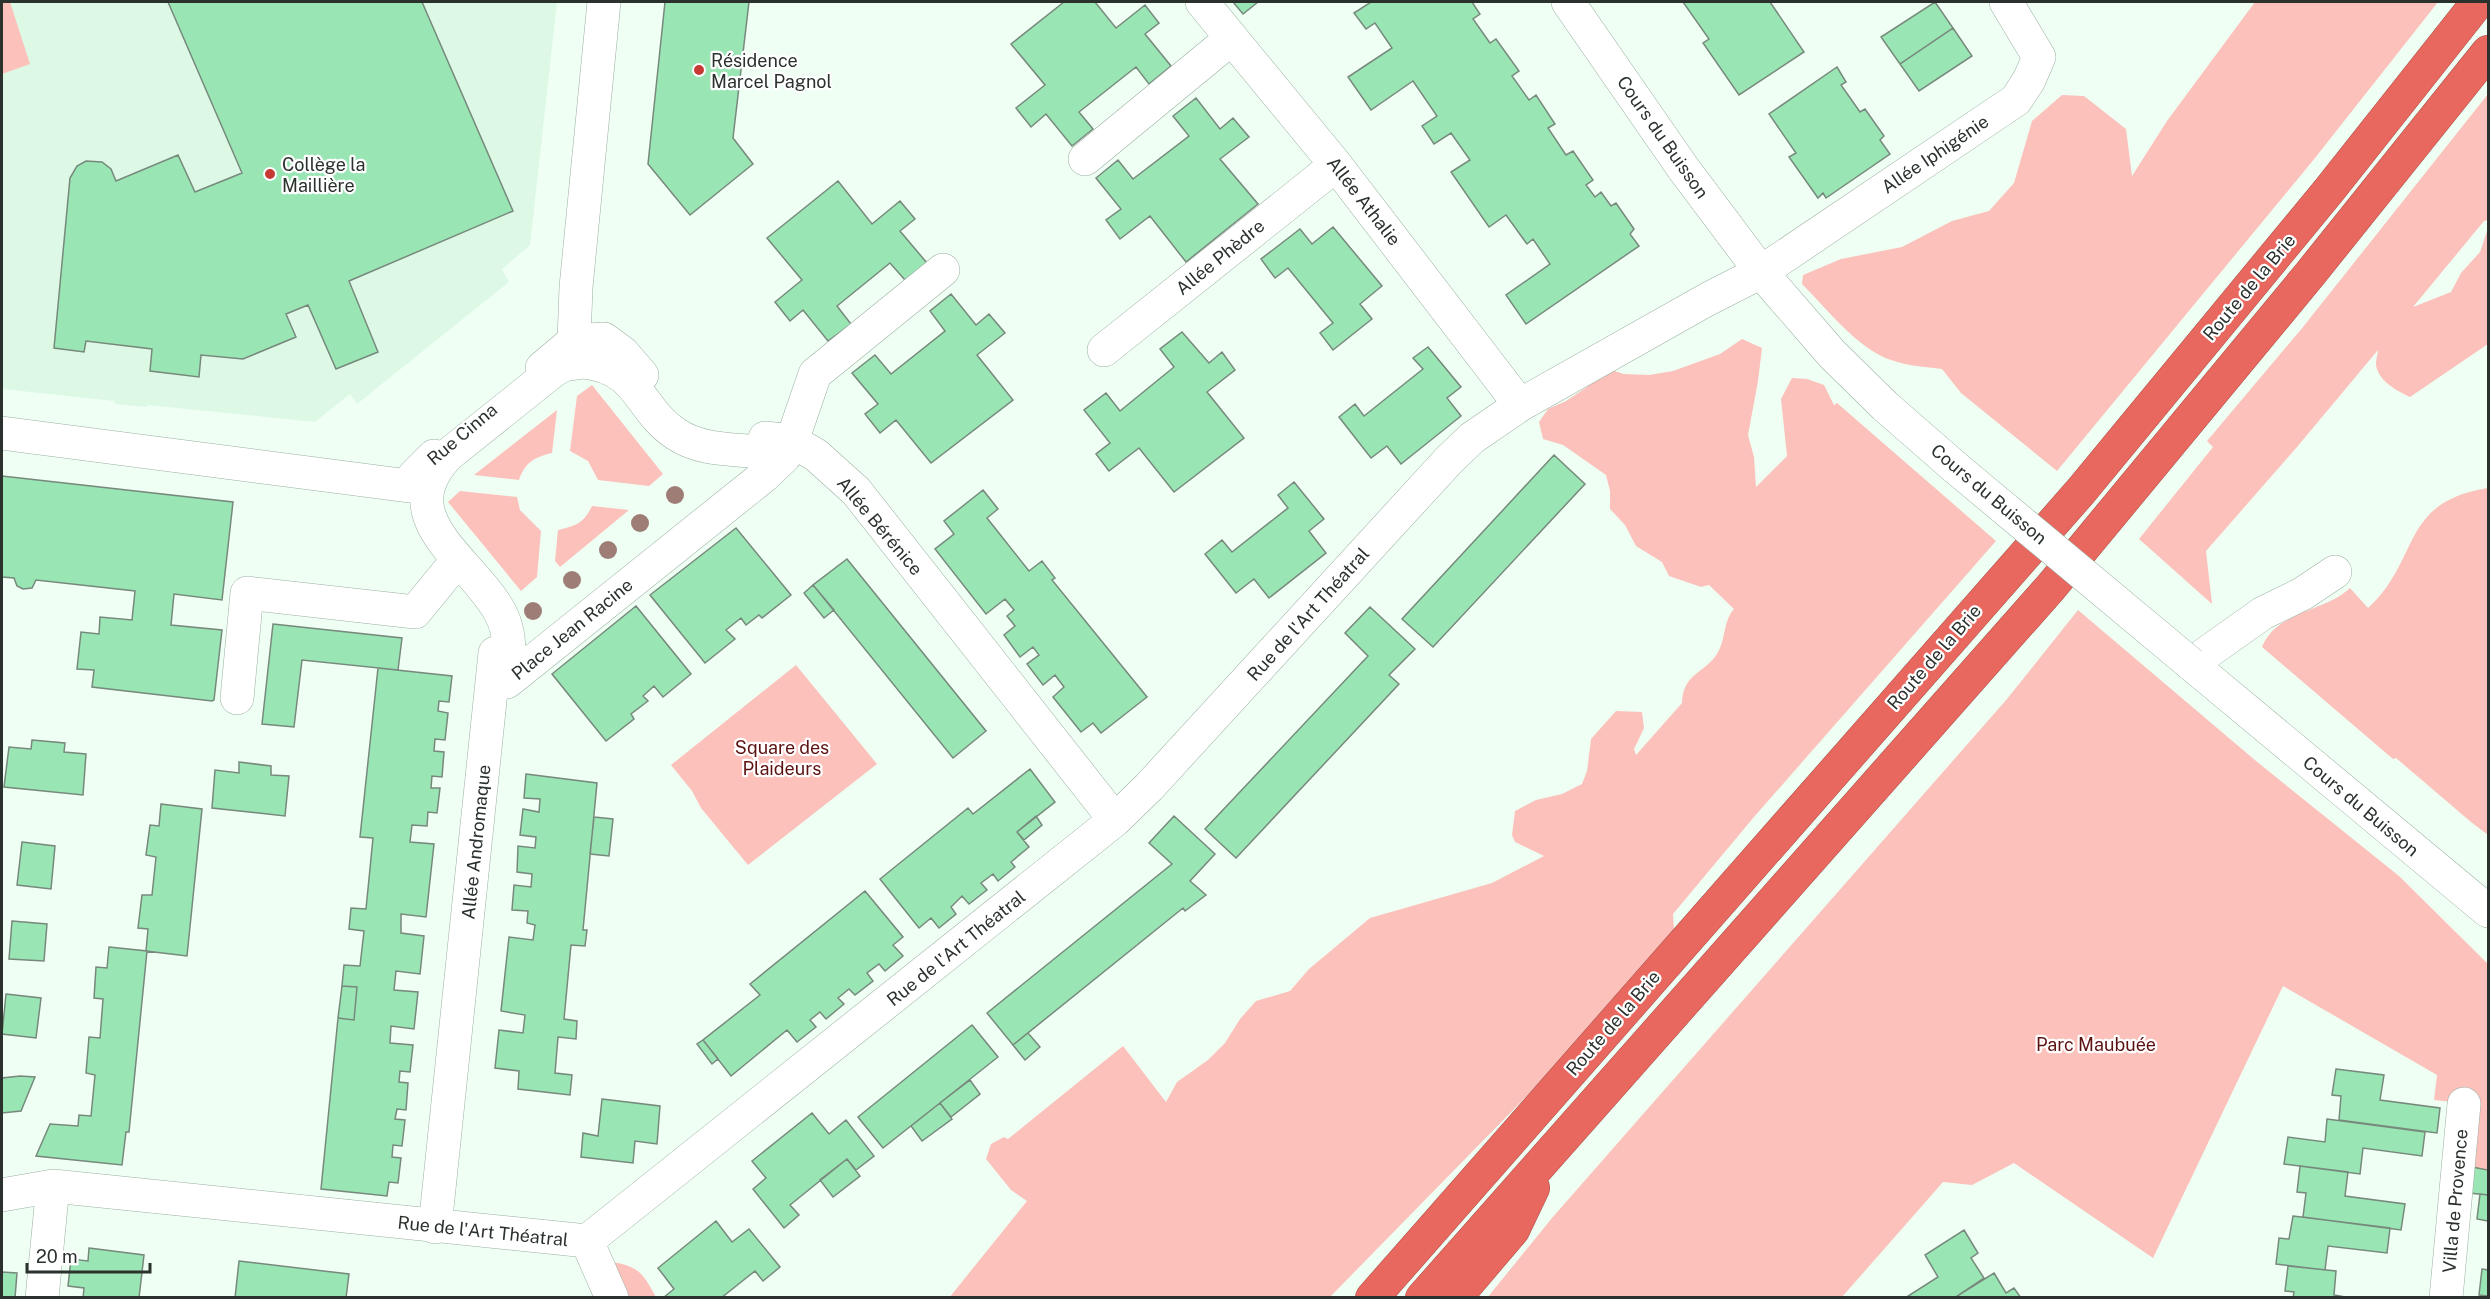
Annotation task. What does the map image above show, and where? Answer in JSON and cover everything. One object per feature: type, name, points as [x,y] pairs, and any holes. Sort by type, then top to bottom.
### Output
[{"type":"highway","name":"Route de la Brie","points":[[1372,1298],[2081,491],[2330,189],[2478,2]]},
{"type":"highway","name":"Route de la Brie","points":[[1422,1298],[2065,571],[2310,274],[2488,52]]},
{"type":"highway","points":[[1455,1298],[1513,1230],[1551,1151]]},
{"type":"street","points":[[574,341],[576,287],[604,2]]},
{"type":"street","name":"Allée Athalie","points":[[1202,2],[1336,165],[1520,405]]},
{"type":"street","name":"Cours du Buisson","points":[[1568,2],[1683,168],[1761,272],[1832,354],[1956,468],[2488,911]]},
{"type":"street","name":"Allée Iphigénie","points":[[1761,272],[2016,100],[2029,80],[2039,57],[2006,2]]},
{"type":"street","points":[[1085,159],[1232,38]]},
{"type":"street","name":"Allée Phèdre","points":[[1104,350],[1336,165]]},
{"type":"street","points":[[789,449],[815,374],[943,270]]},
{"type":"street","name":"Rue de l'Art Théatral","points":[[2,1195],[53,1186],[587,1241],[1115,820],[1157,778],[1449,460],[1472,438],[1520,405],[1708,299],[1761,272]]},
{"type":"street","name":"Allée Bérénice","points":[[574,341],[604,339],[623,353],[683,419],[716,431],[816,456],[856,491],[1115,820]]},
{"type":"street","name":"Rue Cinna","points":[[410,486],[414,476],[426,462],[574,341]]},
{"type":"street","name":"Place Jean Racine","points":[[574,363],[596,363],[618,372],[628,379],[667,427],[687,440],[712,447],[789,449],[764,476],[507,682],[509,644],[500,613],[438,535],[430,523],[427,511],[428,487],[440,463],[553,370],[574,363]]},
{"type":"street","points":[[2,433],[410,486]]},
{"type":"street","name":"Allée Andromaque","points":[[410,486],[406,501],[408,518],[485,612],[494,632],[495,654],[435,1227]]},
{"type":"street","points":[[237,699],[247,592],[415,612],[451,568]]},
{"type":"street","points":[[2191,664],[2263,613],[2302,594],[2335,572]]},
{"type":"street","name":"Villa de Provence","points":[[2446,1298],[2464,1104]]},
{"type":"street","points":[[42,1298],[53,1186]]},
{"type":"street","points":[[587,1241],[612,1298]]},
{"type":"shaded area","name":"Collège la Maillière","points":[[2,2],[557,2],[530,245],[502,269],[509,282],[357,404],[350,394],[315,422],[147,405],[147,407],[115,404],[114,401],[2,389]]},
{"type":"green space","points":[[2,2],[10,2],[30,64],[2,74]]},
{"type":"green space","points":[[2255,2],[2438,2],[2315,158],[2057,471],[1961,393],[1942,369],[1904,364],[1879,355],[1855,338],[1802,284],[1803,275],[1841,259],[1902,247],[1952,221],[1989,211],[2014,183],[2032,121],[2062,95],[2084,96],[2126,129],[2132,176],[2167,121]]},
{"type":"green space","points":[[2488,94],[2488,220],[2484,221],[2413,307],[2451,292],[2461,273],[2480,252],[2488,228],[2488,344],[2410,397],[2394,388],[2380,375],[2376,364],[2378,350],[2206,551],[2212,604],[2139,539],[2213,447],[2207,441],[2303,327]]},
{"type":"green space","points":[[1742,339],[1762,348],[1748,435],[1754,457],[1756,487],[1787,456],[1781,399],[1792,378],[1807,379],[1824,385],[1834,405],[1837,403],[1996,541],[1754,817],[1673,914],[1674,930],[1554,1068],[1330,1297],[949,1298],[1027,1201],[1011,1190],[986,1159],[991,1144],[1004,1137],[1008,1139],[1123,1046],[1166,1102],[1177,1082],[1208,1060],[1225,1043],[1240,1019],[1256,1001],[1290,991],[1309,969],[1370,918],[1492,883],[1544,856],[1515,842],[1512,835],[1515,811],[1536,800],[1562,794],[1582,784],[1587,771],[1591,739],[1616,711],[1642,712],[1644,728],[1634,749],[1636,755],[1682,703],[1683,693],[1690,679],[1717,654],[1728,619],[1734,609],[1709,585],[1701,587],[1669,576],[1662,562],[1636,546],[1625,525],[1610,509],[1610,491],[1606,475],[1563,445],[1543,439],[1539,422],[1548,409],[1566,401],[1587,387],[1595,376],[1611,370],[1624,374],[1649,375],[1673,371],[1720,354]]},
{"type":"green space","points":[[592,385],[663,474],[649,486],[598,480],[588,461],[570,451],[577,396]]},
{"type":"green space","points":[[557,410],[552,453],[531,461],[519,480],[474,475]]},
{"type":"green space","points":[[2488,488],[2488,835],[2396,758],[2393,759],[2262,647],[2278,626],[2327,603],[2350,588],[2368,608],[2385,590],[2425,519],[2439,506],[2459,495]]},
{"type":"green space","points":[[460,491],[517,497],[520,510],[541,531],[537,577],[521,591],[448,502]]},
{"type":"green space","points":[[592,506],[629,510],[560,567],[555,561],[558,530],[579,523]]},
{"type":"green space","name":"Parc Maubuée","points":[[2078,610],[2256,761],[2399,876],[2488,964],[2488,1170],[2472,1167],[2479,1105],[2434,1100],[2437,1075],[2283,986],[2153,1258],[2014,1163],[1972,1185],[1943,1182],[1842,1297],[1487,1298],[1552,1218],[2007,699]]},
{"type":"green space","name":"Square des Plaideurs","points":[[796,665],[877,764],[748,865],[701,808],[692,791],[671,765]]},
{"type":"green space","points":[[606,1261],[632,1267],[642,1275],[656,1297],[605,1297]]},
{"type":"building","points":[[168,2],[422,2],[513,211],[349,281],[378,352],[336,369],[308,305],[286,314],[296,337],[243,359],[201,355],[199,377],[150,371],[152,349],[86,341],[84,352],[54,348],[70,178],[77,166],[86,161],[102,162],[111,169],[116,181],[178,155],[195,192],[242,173]]},
{"type":"building","name":"Résidence Marcel Pagnol","points":[[665,2],[749,2],[733,138],[753,164],[690,215],[648,164]]},
{"type":"building","points":[[1064,2],[1095,2],[1116,28],[1145,5],[1159,23],[1145,34],[1171,66],[1149,84],[1136,67],[1079,112],[1093,129],[1072,146],[1046,114],[1031,127],[1016,108],[1045,85],[1011,44]]},
{"type":"building","points":[[1233,2],[1258,2],[1243,14]]},
{"type":"building","points":[[1371,2],[1472,2],[1480,14],[1473,19],[1490,43],[1496,39],[1519,71],[1512,76],[1529,100],[1536,95],[1555,124],[1548,128],[1566,155],[1573,151],[1593,180],[1586,185],[1595,197],[1601,192],[1611,206],[1616,203],[1634,229],[1630,234],[1639,246],[1526,324],[1506,295],[1550,264],[1533,239],[1527,244],[1506,215],[1489,227],[1451,172],[1470,160],[1451,133],[1434,144],[1422,126],[1437,116],[1413,81],[1371,110],[1348,77],[1392,48],[1375,23],[1366,29],[1354,13]]},
{"type":"building","points":[[1683,2],[1770,2],[1804,52],[1739,95],[1703,43],[1709,39]]},
{"type":"building","points":[[1935,2],[1953,28],[1900,64],[1881,37]]},
{"type":"building","points":[[1953,28],[1972,56],[1919,91],[1900,64]]},
{"type":"building","points":[[1837,67],[1846,82],[1841,85],[1860,112],[1865,109],[1884,136],[1880,140],[1890,154],[1826,198],[1823,193],[1818,198],[1789,157],[1796,153],[1769,114]]},
{"type":"building","points":[[1196,98],[1220,129],[1233,118],[1249,137],[1220,159],[1258,204],[1186,262],[1150,216],[1120,239],[1106,220],[1121,209],[1096,178],[1118,160],[1133,179],[1189,136],[1173,116]]},
{"type":"building","points":[[838,181],[872,224],[900,201],[915,219],[900,231],[927,263],[905,280],[890,263],[837,306],[851,324],[828,341],[803,310],[790,321],[775,302],[802,280],[767,238]]},
{"type":"building","points":[[1333,227],[1382,286],[1360,304],[1372,319],[1333,350],[1320,333],[1333,323],[1288,268],[1275,278],[1261,259],[1300,229],[1312,244]]},
{"type":"building","points":[[951,294],[976,325],[989,314],[1005,333],[977,355],[1013,400],[931,463],[896,420],[880,433],[865,414],[878,404],[852,373],[875,355],[891,374],[945,331],[930,311]]},
{"type":"building","points":[[1182,332],[1209,363],[1222,352],[1235,370],[1207,392],[1244,438],[1174,492],[1139,448],[1109,471],[1096,454],[1110,443],[1084,410],[1106,393],[1120,411],[1174,367],[1160,349]]},
{"type":"building","points":[[1428,347],[1461,387],[1447,398],[1461,416],[1401,464],[1387,446],[1371,458],[1339,417],[1355,404],[1364,416],[1423,369],[1413,358]]},
{"type":"building","points":[[1554,455],[1585,484],[1433,647],[1402,619]]},
{"type":"building","points":[[2,476],[233,502],[222,600],[174,594],[171,625],[222,630],[214,700],[92,687],[94,670],[77,669],[81,632],[99,634],[100,617],[132,620],[135,591],[36,580],[32,588],[23,589],[17,586],[14,578],[2,577]]},
{"type":"building","points":[[1294,482],[1324,519],[1309,531],[1326,553],[1269,598],[1254,579],[1236,593],[1205,554],[1222,540],[1232,552],[1288,508],[1278,495]]},
{"type":"building","points":[[983,490],[998,509],[987,518],[1029,571],[1042,561],[1055,578],[1052,580],[1147,697],[1101,733],[1093,723],[1081,732],[1053,697],[1064,687],[1055,675],[1043,685],[1027,664],[1039,655],[1033,647],[1020,657],[1004,635],[1015,626],[1007,616],[1014,610],[1005,599],[986,614],[935,549],[954,534],[944,521]]},
{"type":"building","points":[[736,528],[791,595],[762,618],[759,615],[746,625],[741,618],[726,630],[735,639],[705,663],[650,595]]},
{"type":"building","points":[[847,559],[986,731],[953,758],[813,585]]},
{"type":"building","points":[[813,585],[834,610],[824,618],[804,593]]},
{"type":"building","points":[[636,606],[691,674],[663,697],[654,686],[643,696],[648,701],[631,714],[634,719],[606,741],[552,674]]},
{"type":"building","points":[[1370,607],[1415,649],[1389,675],[1399,684],[1236,858],[1205,829],[1368,656],[1345,633]]},
{"type":"building","points":[[273,624],[402,638],[398,670],[302,660],[294,727],[262,724]]},
{"type":"building","points":[[378,668],[452,676],[449,702],[439,701],[438,711],[448,713],[445,740],[435,739],[434,751],[444,752],[442,777],[432,776],[431,788],[440,788],[437,813],[428,812],[427,826],[412,825],[410,842],[434,844],[426,917],[401,914],[401,933],[424,936],[420,974],[396,971],[394,990],[418,992],[414,1029],[391,1026],[390,1043],[413,1045],[410,1072],[400,1071],[399,1082],[408,1083],[406,1110],[397,1109],[395,1119],[405,1120],[402,1146],[393,1145],[392,1157],[401,1158],[398,1183],[389,1182],[387,1196],[321,1189],[338,1018],[354,1020],[357,987],[342,986],[344,965],[360,966],[364,931],[349,929],[351,908],[366,909],[373,838],[360,837]]},
{"type":"building","points":[[32,740],[65,743],[64,752],[86,754],[83,795],[4,787],[9,747],[31,749]]},
{"type":"building","points":[[239,762],[271,766],[271,775],[289,776],[285,816],[212,808],[215,770],[239,773]]},
{"type":"building","points":[[1030,769],[1055,802],[1017,832],[1029,847],[1011,862],[1015,867],[998,881],[993,874],[981,883],[987,890],[969,904],[962,896],[951,907],[956,914],[939,928],[931,918],[919,928],[880,879],[968,808],[973,814]]},
{"type":"building","points":[[526,774],[597,783],[583,930],[587,930],[585,946],[571,945],[564,1019],[577,1021],[576,1039],[558,1037],[555,1073],[572,1075],[570,1095],[518,1089],[519,1071],[495,1068],[499,1030],[523,1033],[525,1015],[501,1011],[509,937],[533,940],[535,925],[527,923],[528,911],[512,910],[514,885],[531,887],[532,874],[517,872],[518,846],[535,848],[536,837],[520,835],[523,809],[539,812],[540,799],[524,798]]},
{"type":"building","points":[[161,804],[202,809],[187,956],[146,951],[148,929],[138,928],[142,895],[152,895],[156,857],[146,855],[150,825],[159,826]]},
{"type":"building","points":[[1036,816],[1042,825],[1024,840],[1017,832]]},
{"type":"building","points":[[1174,816],[1215,854],[1190,881],[1206,895],[1185,911],[1183,908],[1013,1045],[987,1013],[1172,864],[1149,843]]},
{"type":"building","points":[[594,817],[613,819],[609,856],[590,854]]},
{"type":"building","points":[[22,842],[55,846],[51,889],[17,885]]},
{"type":"building","points":[[865,891],[903,937],[893,945],[903,956],[885,971],[879,964],[867,973],[873,981],[855,995],[849,989],[838,998],[844,1004],[826,1019],[820,1012],[810,1020],[816,1027],[797,1042],[787,1030],[731,1076],[703,1040],[760,995],[750,984]]},
{"type":"building","points":[[12,921],[47,924],[44,961],[9,959]]},
{"type":"building","points":[[109,947],[147,951],[129,1132],[126,1132],[122,1165],[36,1156],[50,1124],[78,1126],[79,1115],[91,1116],[95,1075],[86,1073],[89,1037],[100,1038],[103,999],[94,998],[96,967],[107,968]]},
{"type":"building","points":[[342,986],[357,987],[354,1020],[338,1018]]},
{"type":"building","points":[[6,994],[41,998],[36,1038],[2,1034]]},
{"type":"building","points":[[972,1025],[998,1057],[883,1148],[858,1117]]},
{"type":"building","points":[[1028,1033],[1040,1047],[1025,1060],[1013,1045]]},
{"type":"building","points":[[703,1040],[718,1059],[712,1064],[697,1044]]},
{"type":"building","points":[[2336,1069],[2384,1075],[2380,1100],[2440,1108],[2437,1133],[2339,1120],[2341,1096],[2332,1095]]},
{"type":"building","points":[[35,1077],[21,1111],[2,1113],[2,1078]]},
{"type":"building","points":[[970,1080],[980,1094],[951,1117],[940,1103]]},
{"type":"building","points":[[602,1099],[660,1106],[657,1144],[635,1141],[633,1163],[581,1157],[583,1133],[598,1136]]},
{"type":"building","points":[[940,1103],[952,1119],[922,1141],[911,1126]]},
{"type":"building","points":[[812,1113],[829,1134],[846,1120],[874,1156],[856,1170],[847,1159],[790,1205],[799,1215],[784,1228],[753,1189],[766,1178],[752,1161]]},
{"type":"building","points":[[2327,1119],[2425,1132],[2422,1156],[2363,1148],[2360,1174],[2284,1164],[2288,1137],[2325,1142]]},
{"type":"building","points":[[847,1159],[860,1176],[833,1197],[820,1180]]},
{"type":"building","points":[[2300,1166],[2348,1172],[2345,1196],[2405,1204],[2401,1230],[2303,1217],[2306,1193],[2297,1192]]},
{"type":"building","points":[[2472,1167],[2488,1170],[2488,1195],[2469,1193]]},
{"type":"building","points":[[2480,1194],[2488,1195],[2488,1221],[2477,1219]]},
{"type":"building","points":[[2293,1216],[2390,1228],[2387,1253],[2328,1246],[2325,1270],[2276,1264],[2279,1238],[2289,1239]]},
{"type":"building","points":[[716,1221],[732,1242],[749,1229],[780,1267],[763,1281],[755,1271],[721,1298],[663,1298],[674,1289],[658,1268]]},
{"type":"building","points":[[1964,1230],[1978,1253],[1971,1258],[1984,1278],[1954,1298],[1905,1298],[1938,1277],[1925,1255]]},
{"type":"building","points":[[89,1248],[144,1255],[139,1298],[83,1298],[84,1288],[68,1286],[71,1259],[88,1261]]},
{"type":"building","points":[[239,1261],[349,1274],[346,1298],[235,1298]]},
{"type":"building","points":[[2288,1266],[2336,1271],[2334,1295],[2351,1298],[2293,1298],[2294,1292],[2285,1291]]},
{"type":"building","points":[[2482,1269],[2488,1270],[2488,1296],[2479,1295]]},
{"type":"building","points":[[2,1272],[17,1273],[15,1298],[2,1298]]},
{"type":"building","points":[[1994,1273],[2006,1293],[2014,1288],[2021,1298],[1954,1298]]},
{"type":"place","name":"Résidence Marcel Pagnol","points":[[699,70]]},
{"type":"place","name":"Collège la Maillière","points":[[270,174]]}]
